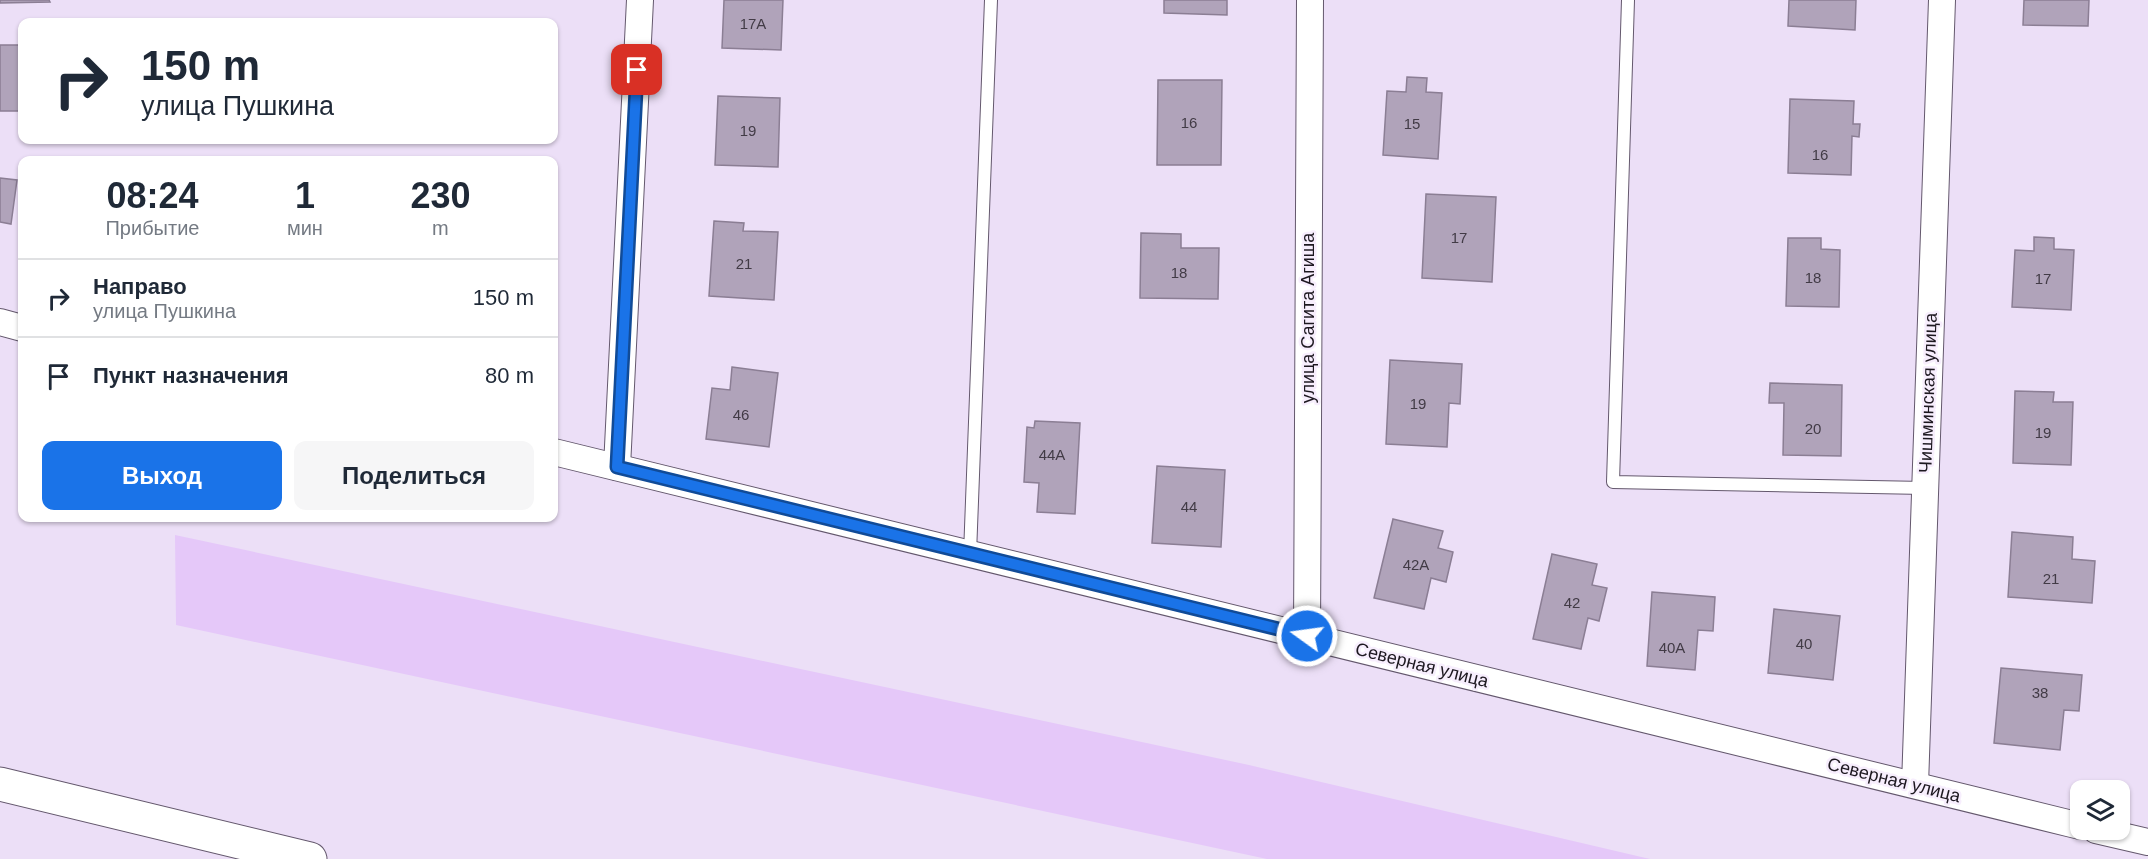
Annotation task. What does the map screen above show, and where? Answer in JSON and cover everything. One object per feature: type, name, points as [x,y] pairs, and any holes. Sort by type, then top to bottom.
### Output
[{"type":"main road","points":[[0,784],[310,859]]},
{"type":"street","points":[[617,467],[640,0]]},
{"type":"street","name":"улица Сагита Агиша","points":[[1307,636],[1310,0]]},
{"type":"street","name":"Чишминская улица","points":[[1915,785],[1942,0]]},
{"type":"street","points":[[0,322],[18,326]]},
{"type":"street","name":"Северная улица","points":[[558,453],[2070,824]]},
{"type":"street","points":[[2130,838],[2148,842]]},
{"type":"lane","points":[[970,554],[991,0]]},
{"type":"lane","points":[[1628,0],[1613,482],[1925,488]]},
{"type":"shaded area","points":[[175,535],[1249,765],[1650,859],[1267,859],[176,625]]},
{"type":"building","points":[[0,0],[49,0],[50,2],[0,3]]},
{"type":"building","points":[[724,0],[783,0],[781,50],[722,48]]},
{"type":"building","points":[[1164,0],[1227,0],[1227,15],[1164,13]]},
{"type":"building","points":[[1789,0],[1856,0],[1855,30],[1788,26]]},
{"type":"building","points":[[2024,0],[2089,0],[2088,26],[2023,25]]},
{"type":"building","points":[[0,45],[18,45],[18,111],[0,111]]},
{"type":"building","points":[[1407,77],[1427,78],[1426,92],[1442,93],[1438,159],[1383,155],[1387,91],[1406,92]]},
{"type":"building","points":[[1158,80],[1222,80],[1221,165],[1157,165]]},
{"type":"building","points":[[718,96],[780,98],[778,167],[715,165]]},
{"type":"building","points":[[1790,99],[1854,101],[1853,124],[1860,124],[1859,137],[1852,136],[1851,175],[1788,173]]},
{"type":"building","points":[[0,178],[17,180],[11,224],[0,222]]},
{"type":"building","points":[[1426,194],[1496,197],[1492,282],[1422,278]]},
{"type":"building","points":[[714,221],[744,223],[743,231],[778,232],[774,300],[709,296]]},
{"type":"building","points":[[1141,233],[1181,234],[1181,248],[1219,248],[1218,299],[1140,298]]},
{"type":"building","points":[[2034,237],[2054,238],[2054,249],[2074,250],[2071,310],[2012,307],[2015,250],[2034,251]]},
{"type":"building","points":[[1788,238],[1821,238],[1821,249],[1840,250],[1839,307],[1786,306]]},
{"type":"building","points":[[1390,360],[1462,364],[1460,404],[1449,403],[1447,447],[1386,444]]},
{"type":"building","points":[[732,367],[778,373],[769,447],[706,439],[712,388],[730,390]]},
{"type":"building","points":[[1770,383],[1842,385],[1841,456],[1783,455],[1784,403],[1769,403]]},
{"type":"building","points":[[2015,391],[2054,392],[2053,402],[2073,402],[2071,465],[2013,463]]},
{"type":"building","points":[[1035,421],[1080,423],[1075,514],[1037,512],[1039,483],[1024,482],[1027,427],[1034,428]]},
{"type":"building","points":[[1157,466],[1225,470],[1221,547],[1152,543]]},
{"type":"building","points":[[1393,519],[1443,531],[1438,548],[1453,552],[1446,582],[1431,578],[1424,609],[1374,598]]},
{"type":"building","points":[[2012,532],[2073,537],[2072,559],[2095,561],[2092,603],[2008,597]]},
{"type":"building","points":[[1552,554],[1597,564],[1592,585],[1607,588],[1599,621],[1588,618],[1581,649],[1533,639]]},
{"type":"building","points":[[1652,592],[1715,597],[1713,631],[1698,630],[1695,670],[1647,666]]},
{"type":"building","points":[[1774,609],[1840,616],[1833,680],[1768,673]]},
{"type":"building","points":[[2001,668],[2082,675],[2079,711],[2064,710],[2060,750],[1994,743]]},
{"type":"route","points":[[637,70],[617,467],[1307,636]]}]
